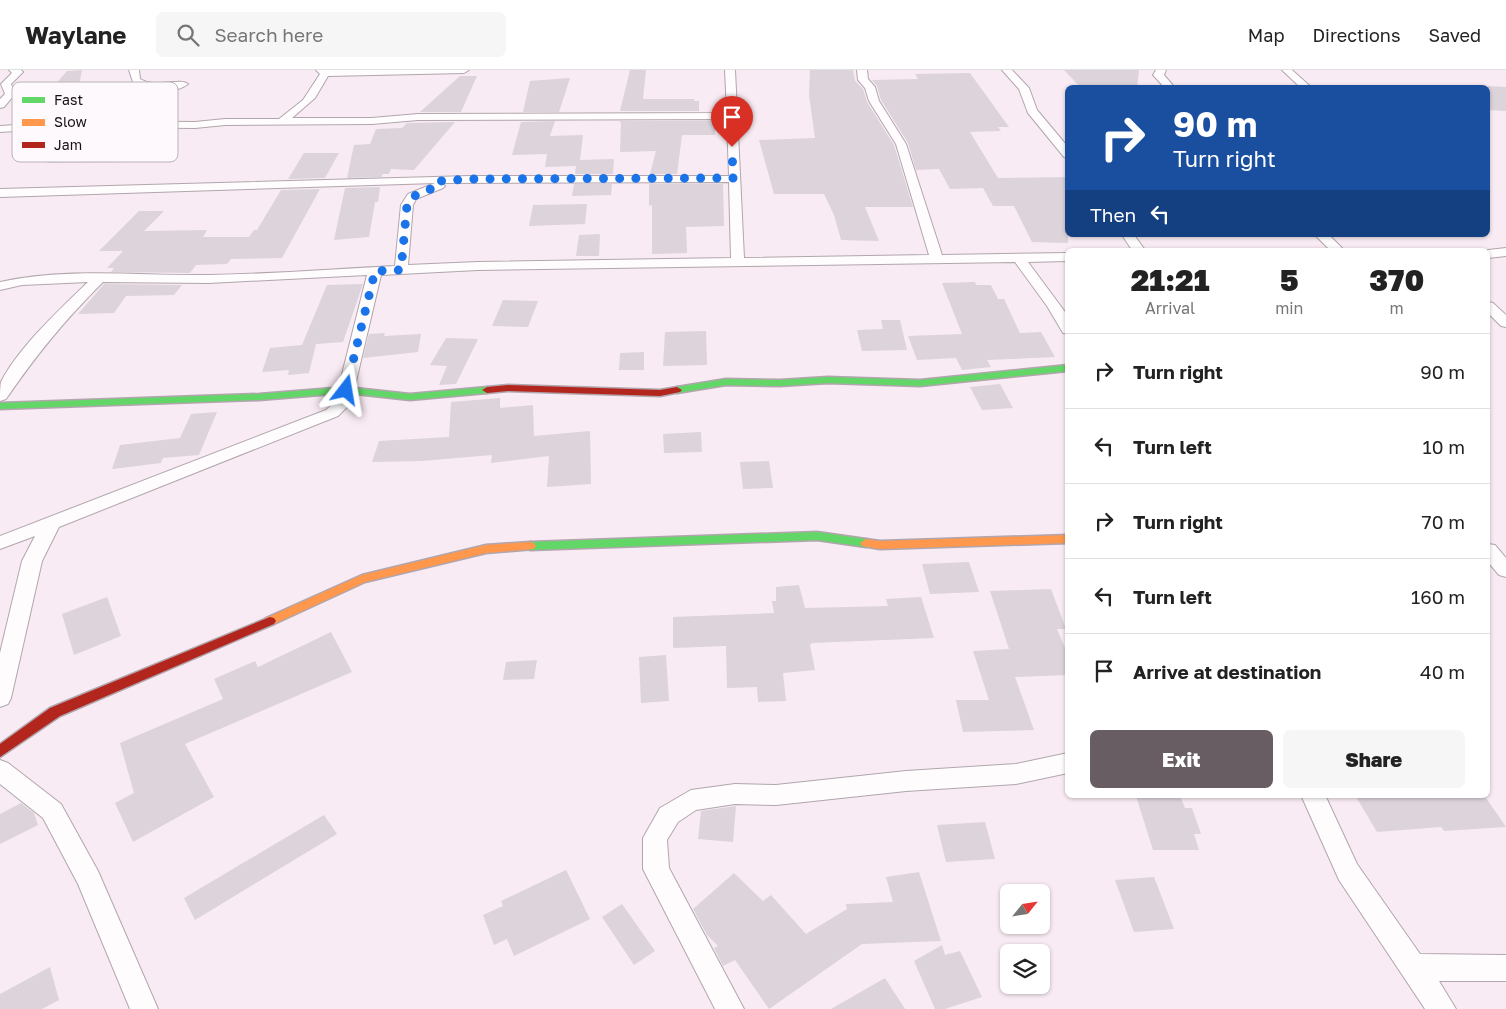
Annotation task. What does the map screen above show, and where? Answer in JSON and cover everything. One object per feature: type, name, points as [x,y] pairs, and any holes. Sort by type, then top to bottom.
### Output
[{"type":"street","points":[[0,105],[10,94],[6,84],[18,72],[14,70]]},
{"type":"street","points":[[134,70],[136,80],[139,82]]},
{"type":"street","points":[[279,123],[304,106],[317,91],[323,72],[464,70]]},
{"type":"street","points":[[730,70],[730,116],[738,262]]},
{"type":"street","points":[[862,70],[863,80],[870,87],[874,102],[901,144],[937,260]]},
{"type":"street","points":[[1007,70],[1024,88],[1032,111],[1065,151]]},
{"type":"street","points":[[1161,70],[1162,72],[1158,75],[1167,85]]},
{"type":"street","points":[[1288,70],[1304,85]]},
{"type":"street","points":[[178,85],[183,84]]},
{"type":"street","points":[[178,123],[372,121],[418,117],[730,116]]},
{"type":"street","points":[[0,192],[470,179],[733,178]]},
{"type":"street","points":[[401,270],[407,205],[412,197],[440,185],[440,181]]},
{"type":"street","points":[[1129,237],[1138,248]]},
{"type":"street","points":[[1323,237],[1336,248]]},
{"type":"street","points":[[1490,254],[1506,252]]},
{"type":"street","points":[[0,286],[49,278],[209,279],[478,266],[1065,257]]},
{"type":"street","points":[[1019,258],[1054,305],[1065,325]]},
{"type":"street","points":[[0,543],[332,413],[341,405],[346,390],[375,271]]},
{"type":"street","points":[[0,396],[16,369],[50,326],[100,278]]},
{"type":"street","points":[[1490,308],[1506,323]]},
{"type":"street","points":[[0,406],[259,396],[346,390],[410,397],[508,388],[660,393],[726,382],[780,383],[837,380],[920,383],[1065,368]]},
{"type":"street","points":[[0,698],[32,561],[51,524]]},
{"type":"street","points":[[0,751],[55,712],[248,631],[362,579],[486,549],[574,542],[817,536],[880,545],[1065,539]]},
{"type":"street","points":[[1490,552],[1506,570]]},
{"type":"street","points":[[730,1009],[656,869],[655,838],[669,815],[691,800],[735,794],[776,795],[906,781],[1016,774],[1065,764]]},
{"type":"street","points":[[0,770],[52,811],[89,879],[144,1009]]},
{"type":"street","points":[[1314,798],[1348,872],[1442,1009]]},
{"type":"street","points":[[1412,967],[1506,968]]},
{"type":"building","points":[[82,70],[80,82],[57,82],[67,71]]},
{"type":"building","points":[[630,70],[646,70],[643,99],[694,99],[694,101],[699,101],[699,111],[620,111]]},
{"type":"building","points":[[810,70],[853,70],[855,81],[863,89],[867,102],[894,145],[913,207],[865,207],[879,241],[841,240],[834,215],[824,194],[774,194],[759,140],[815,138],[809,95]]},
{"type":"building","points":[[1064,70],[1139,70],[1137,85],[1078,85]]},
{"type":"building","points":[[970,73],[1009,127],[998,127],[1001,131],[970,132],[998,178],[1065,177],[1065,237],[1068,237],[1068,243],[1032,242],[1014,206],[993,206],[983,188],[950,189],[939,169],[916,170],[908,143],[881,100],[877,86],[872,80],[918,79],[915,74]]},
{"type":"building","points":[[460,76],[477,76],[461,112],[420,112]]},
{"type":"building","points":[[570,78],[559,112],[523,112],[530,81]]},
{"type":"building","points":[[1490,86],[1506,87],[1506,111],[1490,110]]},
{"type":"building","points":[[555,121],[550,136],[583,135],[580,160],[614,159],[613,174],[575,174],[576,166],[545,167],[547,154],[512,155],[521,122]]},
{"type":"building","points":[[618,121],[715,121],[715,135],[682,135],[677,174],[650,174],[656,151],[620,152],[621,122]]},
{"type":"building","points":[[455,122],[414,170],[391,169],[389,174],[382,174],[382,177],[347,178],[354,145],[370,144],[376,129],[402,128],[407,123]]},
{"type":"building","points":[[304,153],[339,153],[325,178],[288,179]]},
{"type":"building","points":[[47,162],[141,162],[46,163]]},
{"type":"building","points":[[574,184],[612,184],[611,195],[572,196]]},
{"type":"building","points":[[649,184],[723,184],[724,226],[686,227],[687,253],[652,254],[652,205],[649,206]]},
{"type":"building","points":[[380,187],[378,202],[375,202],[369,237],[334,240],[345,188]]},
{"type":"building","points":[[320,189],[282,258],[231,259],[227,264],[196,265],[190,273],[111,272],[114,268],[107,268],[123,251],[99,251],[139,211],[164,211],[144,231],[207,230],[203,237],[249,237],[254,230],[257,230],[281,190]]},
{"type":"building","points":[[587,204],[585,224],[529,226],[533,205]]},
{"type":"building","points":[[600,234],[599,256],[576,256],[579,235]]},
{"type":"building","points":[[975,282],[976,285],[991,285],[998,299],[1004,299],[1020,333],[1041,332],[1055,357],[987,360],[991,367],[962,370],[956,358],[917,360],[908,336],[962,334],[942,283]]},
{"type":"building","points":[[104,284],[182,285],[174,295],[126,296],[114,313],[78,314]]},
{"type":"building","points":[[363,284],[343,342],[316,344],[309,373],[288,375],[289,370],[262,372],[270,348],[302,345],[327,285]]},
{"type":"building","points":[[503,300],[538,301],[528,327],[492,326]]},
{"type":"building","points":[[881,320],[900,320],[907,350],[862,351],[857,330],[883,329]]},
{"type":"building","points":[[706,331],[707,365],[663,366],[665,332]]},
{"type":"building","points":[[385,333],[384,336],[421,334],[418,352],[363,358],[369,334]]},
{"type":"building","points":[[446,338],[478,339],[456,384],[439,385],[447,366],[430,365]]},
{"type":"building","points":[[644,352],[644,370],[619,370],[620,353]]},
{"type":"building","points":[[1000,384],[1013,408],[982,410],[970,387]]},
{"type":"building","points":[[500,398],[500,408],[533,405],[534,436],[590,431],[591,484],[547,487],[549,456],[491,463],[492,455],[422,461],[372,462],[379,441],[449,437],[451,402]]},
{"type":"building","points":[[217,412],[199,455],[163,458],[161,463],[112,469],[120,445],[180,438],[191,414]]},
{"type":"building","points":[[701,432],[702,452],[664,453],[663,434]]},
{"type":"building","points":[[769,461],[773,488],[743,489],[740,462]]},
{"type":"building","points":[[969,562],[979,592],[930,594],[922,564]]},
{"type":"building","points":[[799,585],[805,608],[888,606],[886,599],[921,597],[934,638],[812,643],[810,645],[815,670],[783,673],[786,701],[758,702],[757,687],[727,688],[726,646],[673,648],[673,617],[774,613],[772,601],[776,601],[776,587]]},
{"type":"building","points":[[1051,589],[1065,626],[1065,629],[1057,629],[1065,648],[1065,675],[1015,677],[1034,730],[963,732],[956,700],[989,700],[973,651],[1009,649],[990,591]]},
{"type":"building","points":[[107,597],[121,636],[74,655],[62,614]]},
{"type":"building","points":[[331,632],[352,672],[185,744],[214,797],[133,842],[115,803],[134,793],[120,743],[223,699],[214,679],[255,661],[258,667]]},
{"type":"building","points":[[666,655],[669,701],[641,703],[639,657]]},
{"type":"building","points":[[537,660],[534,679],[503,680],[506,662]]},
{"type":"building","points":[[1137,798],[1181,798],[1185,808],[1192,808],[1201,834],[1194,834],[1199,850],[1153,850]]},
{"type":"building","points":[[1357,798],[1486,798],[1506,827],[1444,831],[1441,827],[1377,832]]},
{"type":"building","points":[[21,803],[34,813],[38,825],[0,844],[0,814]]},
{"type":"building","points":[[736,806],[733,842],[698,839],[701,811]]},
{"type":"building","points":[[324,815],[337,834],[195,920],[184,898]]},
{"type":"building","points":[[985,822],[995,859],[946,862],[937,825]]},
{"type":"building","points":[[566,870],[590,919],[514,956],[507,939],[494,945],[483,915],[503,906],[501,901]]},
{"type":"building","points":[[919,872],[941,941],[862,944],[769,1009],[735,960],[723,966],[714,948],[718,946],[707,935],[693,909],[734,873],[763,901],[771,895],[806,934],[847,909],[846,904],[893,902],[886,877]]},
{"type":"building","points":[[1154,877],[1174,929],[1134,932],[1115,880]]},
{"type":"building","points":[[622,904],[655,951],[634,965],[602,917]]},
{"type":"building","points":[[942,945],[945,955],[960,951],[982,997],[945,1009],[935,1009],[914,961]]},
{"type":"building","points":[[50,967],[59,1000],[42,1009],[0,1009],[0,994]]},
{"type":"building","points":[[885,978],[905,1009],[831,1009]]},
{"type":"traffic: fast","points":[[677,390],[726,382],[780,383],[828,380],[920,383],[1065,368]]},
{"type":"traffic: fast","points":[[0,406],[259,397],[346,390],[410,397],[487,390]]},
{"type":"traffic: fast","points":[[530,546],[817,536],[866,543]]},
{"type":"traffic: slow","points":[[866,543],[880,545],[1065,539]]},
{"type":"traffic: slow","points":[[270,621],[362,579],[486,549],[530,546]]},
{"type":"traffic: jam","points":[[487,390],[508,388],[660,393],[677,390]]},
{"type":"traffic: jam","points":[[0,751],[55,712],[270,621]]},
{"type":"route","points":[[346,390],[375,271],[401,270],[407,205],[412,197],[440,185],[440,181],[470,179],[733,178],[732,147]]}]
